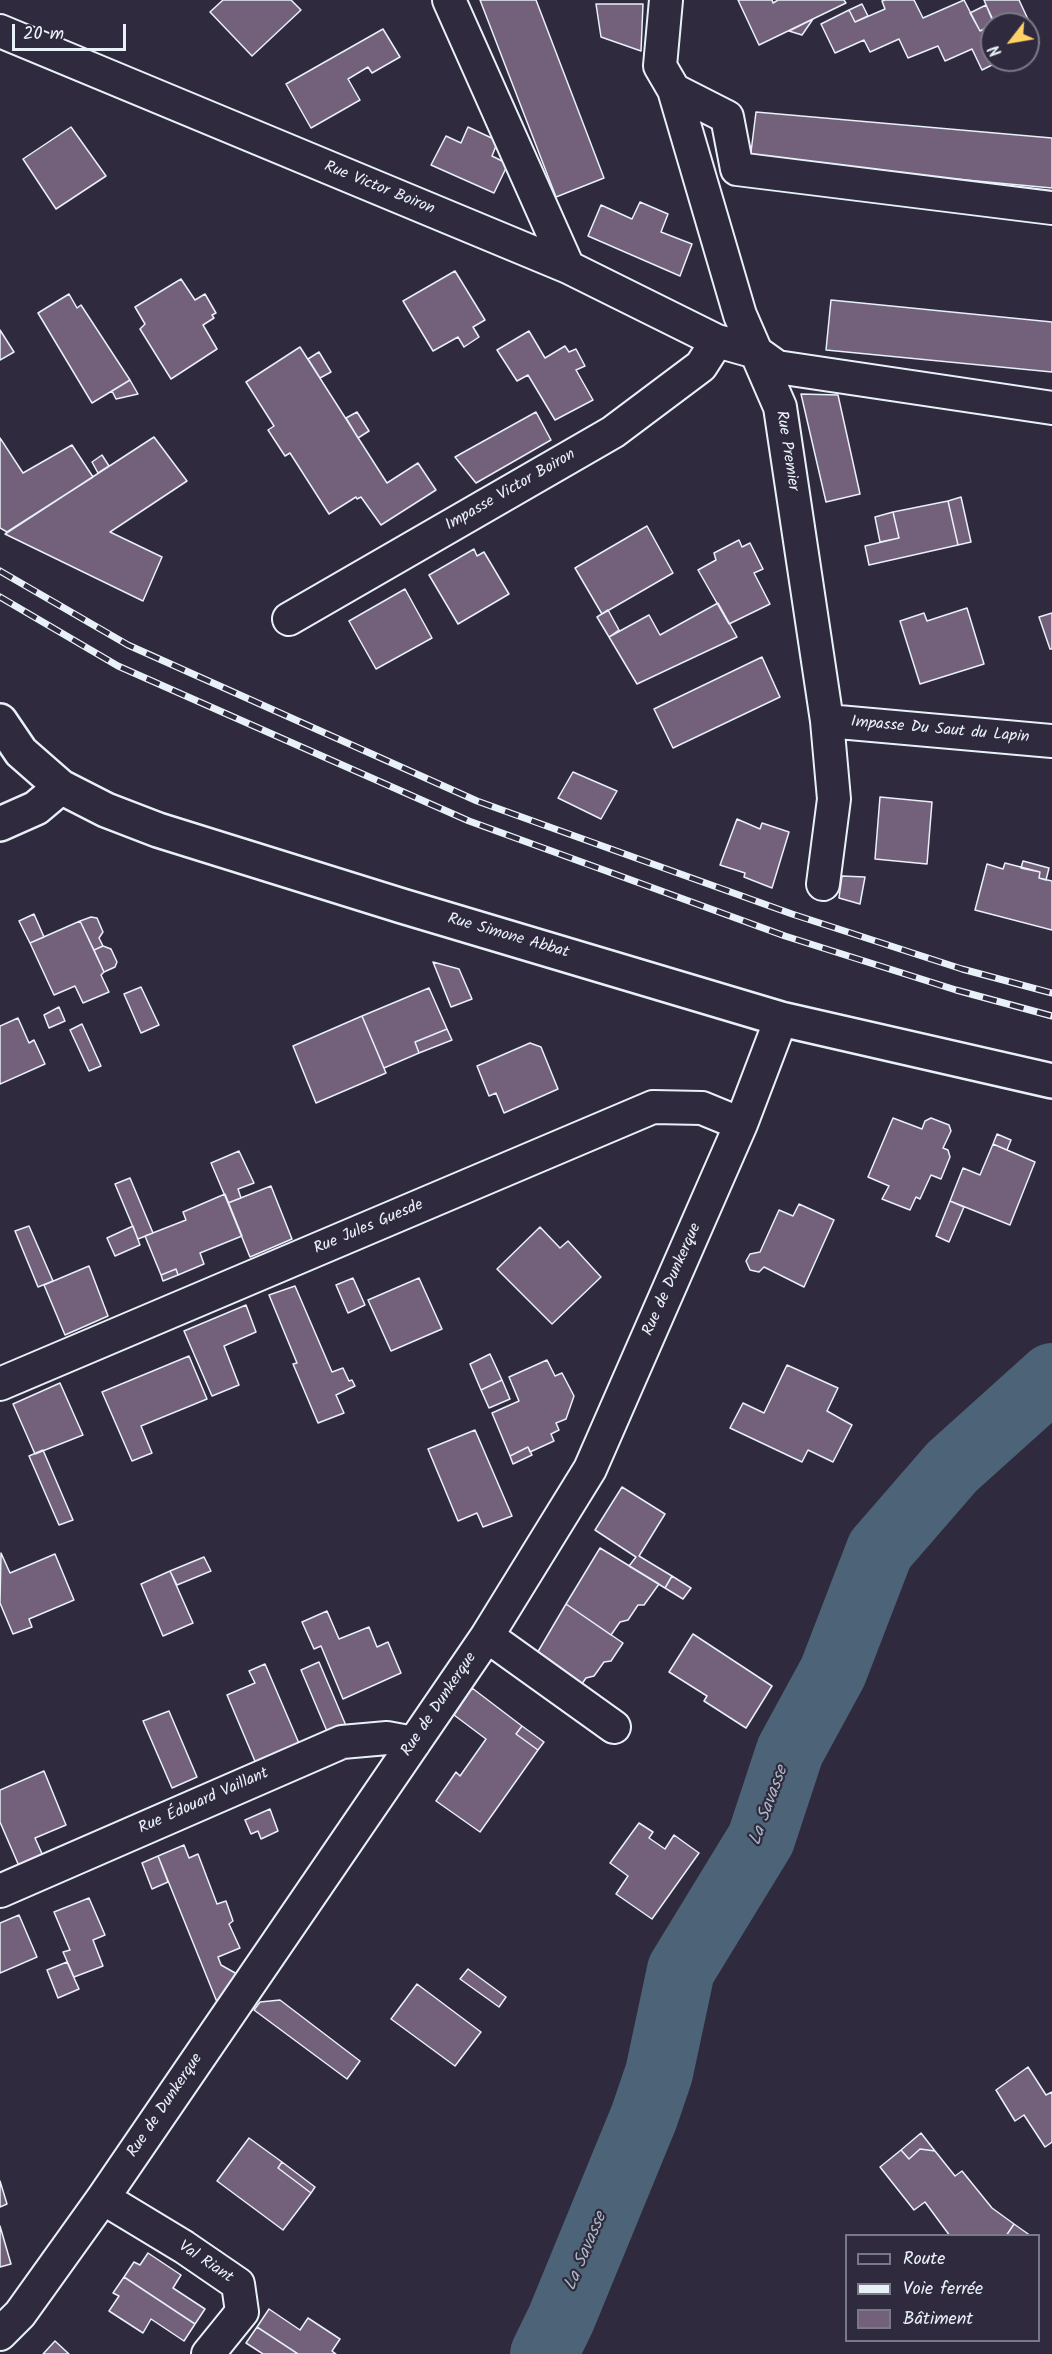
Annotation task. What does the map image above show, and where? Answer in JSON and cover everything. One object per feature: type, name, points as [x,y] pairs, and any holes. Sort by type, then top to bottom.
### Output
[{"type":"main road","name":"Rue Simone Abbat","points":[[0,721],[21,752],[61,787],[106,810],[158,830],[402,906],[781,1019],[1052,1081]]},
{"type":"main road","points":[[0,825],[36,808],[61,787]]},
{"type":"street","points":[[449,0],[568,267]]},
{"type":"street","name":"Rue Premier","points":[[666,0],[660,66],[674,90],[740,315],[780,407],[827,722],[834,800],[823,884]]},
{"type":"street","name":"Rue Victor Boiron","points":[[0,31],[568,267],[717,341],[756,352],[777,367],[1052,408]]},
{"type":"street","points":[[674,90],[727,117],[737,169],[1052,208]]},
{"type":"street","name":"Impasse Victor Boiron","points":[[289,619],[613,432],[701,366],[717,341]]},
{"type":"street","name":"Impasse Du Saut du Lapin","points":[[827,722],[1052,741]]},
{"type":"street","name":"Rue de Dunkerque","points":[[0,2334],[20,2314],[103,2198],[487,1636],[590,1469],[741,1124],[781,1019]]},
{"type":"street","name":"Rue Jules Guesde","points":[[0,1384],[653,1107],[702,1108],[741,1124]]},
{"type":"street","points":[[487,1636],[614,1728]]},
{"type":"street","name":"Rue Édouard Vaillant","points":[[0,1892],[342,1742],[387,1738],[414,1743]]},
{"type":"street","name":"Val Riant","points":[[103,2198],[184,2247],[238,2284],[242,2312],[207,2354]]},
{"type":"building","points":[[223,0],[291,0],[301,10],[252,56],[210,12]]},
{"type":"building","points":[[480,0],[536,0],[604,178],[556,197]]},
{"type":"building","points":[[738,0],[772,0],[773,3],[778,0],[844,0],[846,3],[759,45]]},
{"type":"building","points":[[914,0],[923,18],[964,0],[980,31],[980,66],[972,49],[945,61],[938,46],[908,58],[899,39],[870,52],[864,40],[835,53],[821,24],[849,10],[855,22],[885,9],[882,1]]},
{"type":"building","points":[[984,0],[1019,0],[1025,12],[989,12]]},
{"type":"building","points":[[596,4],[643,4],[641,51],[601,37]]},
{"type":"building","points":[[862,4],[868,16],[855,22],[849,10]]},
{"type":"building","points":[[986,5],[989,12],[980,12],[980,31],[970,13]]},
{"type":"building","points":[[813,19],[802,35],[789,31]]},
{"type":"building","points":[[383,29],[400,57],[372,73],[368,67],[348,79],[360,100],[311,128],[286,84]]},
{"type":"building","points":[[756,112],[1052,138],[1052,188],[750,160]]},
{"type":"building","points":[[71,127],[106,176],[56,209],[23,159]]},
{"type":"building","points":[[468,127],[498,141],[492,156],[508,164],[494,193],[431,165],[446,136],[461,143]]},
{"type":"building","points":[[640,202],[668,214],[661,232],[692,244],[680,276],[588,236],[601,205],[632,219]]},
{"type":"building","points":[[455,271],[485,320],[473,327],[479,337],[464,347],[458,337],[433,351],[403,301]]},
{"type":"building","points":[[181,279],[195,300],[205,294],[216,313],[212,315],[214,318],[203,325],[217,349],[171,379],[140,329],[145,324],[135,307]]},
{"type":"building","points":[[69,294],[77,308],[81,305],[130,380],[92,403],[38,313]]},
{"type":"building","points":[[831,300],[1052,322],[1052,372],[826,350]]},
{"type":"building","points":[[0,330],[14,352],[0,360]]},
{"type":"building","points":[[529,331],[545,358],[565,346],[569,352],[576,349],[585,366],[576,370],[593,400],[555,420],[528,375],[517,381],[497,350]]},
{"type":"building","points":[[300,347],[387,483],[418,463],[436,490],[381,525],[361,497],[357,499],[356,497],[329,514],[290,453],[285,456],[268,430],[274,426],[246,382]]},
{"type":"building","points":[[319,352],[331,372],[320,378],[308,359]]},
{"type":"building","points":[[130,380],[138,394],[116,399],[112,391]]},
{"type":"building","points":[[801,394],[838,395],[860,494],[826,502]]},
{"type":"building","points":[[357,412],[369,431],[358,438],[346,418]]},
{"type":"building","points":[[536,412],[551,440],[476,483],[455,457]]},
{"type":"building","points":[[154,437],[187,481],[110,532],[162,557],[143,601],[5,534]]},
{"type":"building","points":[[0,438],[23,473],[72,445],[93,477],[7,532],[0,528]]},
{"type":"building","points":[[102,455],[109,466],[98,473],[92,462]]},
{"type":"building","points":[[961,497],[971,542],[958,545],[948,501]]},
{"type":"building","points":[[948,501],[958,545],[869,565],[865,546],[899,538],[893,512]]},
{"type":"building","points":[[893,512],[899,538],[880,542],[875,517]]},
{"type":"building","points":[[647,526],[673,573],[602,614],[575,568]]},
{"type":"building","points":[[739,540],[742,547],[750,543],[763,569],[754,573],[770,604],[729,624],[698,570],[716,560],[714,553]]},
{"type":"building","points":[[474,549],[477,556],[484,552],[509,594],[458,624],[429,575]]},
{"type":"building","points":[[405,589],[432,638],[376,669],[349,621]]},
{"type":"building","points":[[718,603],[737,637],[637,684],[609,637],[649,615],[660,635]]},
{"type":"building","points":[[967,608],[984,664],[920,684],[900,621],[924,613],[927,621]]},
{"type":"building","points":[[608,610],[619,630],[609,637],[597,617]]},
{"type":"building","points":[[1052,613],[1052,649],[1050,649],[1039,617]]},
{"type":"building","points":[[762,657],[780,697],[673,748],[654,709]]},
{"type":"building","points":[[573,772],[617,791],[601,819],[558,798]]},
{"type":"building","points":[[880,797],[932,802],[927,864],[875,859]]},
{"type":"building","points":[[737,819],[760,829],[762,823],[789,832],[772,888],[744,877],[745,873],[720,865]]},
{"type":"building","points":[[1023,861],[1049,868],[1046,880],[1039,878],[1040,872],[1021,868]]},
{"type":"building","points":[[1005,863],[1040,872],[1039,878],[1052,881],[1052,930],[975,910],[987,864],[1003,869]]},
{"type":"building","points":[[842,876],[865,877],[860,904],[839,898]]},
{"type":"building","points":[[34,914],[44,937],[30,943],[19,921]]},
{"type":"building","points":[[91,917],[97,918],[103,932],[99,938],[103,946],[94,950],[80,921]]},
{"type":"building","points":[[80,921],[104,972],[101,975],[109,992],[83,1003],[75,986],[54,995],[30,943]]},
{"type":"building","points":[[103,946],[111,949],[117,962],[115,967],[104,972],[94,950]]},
{"type":"building","points":[[433,962],[459,969],[472,999],[451,1007]]},
{"type":"building","points":[[141,987],[159,1025],[141,1033],[124,994]]},
{"type":"building","points":[[429,988],[447,1029],[415,1042],[419,1053],[384,1068],[362,1016]]},
{"type":"building","points":[[59,1007],[65,1021],[49,1028],[44,1015]]},
{"type":"building","points":[[362,1016],[386,1073],[316,1103],[293,1046]]},
{"type":"building","points":[[18,1018],[29,1043],[34,1040],[45,1064],[0,1084],[0,1026]]},
{"type":"building","points":[[82,1024],[101,1066],[89,1071],[70,1030]]},
{"type":"building","points":[[447,1029],[452,1040],[419,1053],[415,1042]]},
{"type":"building","points":[[530,1043],[541,1047],[558,1089],[504,1113],[496,1093],[489,1096],[477,1066]]},
{"type":"building","points":[[893,1118],[922,1129],[925,1121],[931,1118],[949,1125],[951,1131],[943,1148],[948,1150],[950,1157],[941,1179],[931,1175],[920,1199],[916,1197],[910,1210],[882,1199],[889,1186],[868,1177]]},
{"type":"building","points":[[997,1134],[1011,1140],[1007,1150],[993,1144]]},
{"type":"building","points":[[993,1144],[1035,1162],[1010,1225],[950,1201],[963,1168],[980,1175]]},
{"type":"building","points":[[239,1151],[254,1183],[238,1189],[241,1198],[228,1203],[211,1163]]},
{"type":"building","points":[[130,1178],[153,1233],[138,1239],[115,1184]]},
{"type":"building","points":[[271,1186],[292,1239],[250,1257],[228,1203]]},
{"type":"building","points":[[225,1194],[242,1236],[200,1253],[204,1264],[178,1275],[176,1269],[161,1275],[145,1236],[186,1220],[183,1212]]},
{"type":"building","points":[[950,1201],[964,1207],[949,1242],[936,1236]]},
{"type":"building","points":[[799,1204],[834,1220],[804,1287],[764,1267],[759,1272],[750,1270],[746,1261],[750,1254],[760,1252],[779,1210],[793,1216]]},
{"type":"building","points":[[29,1226],[53,1281],[38,1287],[15,1231]]},
{"type":"building","points":[[133,1226],[140,1245],[115,1256],[107,1238]]},
{"type":"building","points":[[540,1227],[560,1248],[568,1241],[601,1277],[552,1324],[497,1269]]},
{"type":"building","points":[[89,1266],[108,1316],[65,1335],[44,1285]]},
{"type":"building","points":[[176,1269],[178,1275],[163,1281],[161,1275]]},
{"type":"building","points":[[353,1278],[365,1305],[348,1313],[336,1285]]},
{"type":"building","points":[[419,1278],[442,1329],[391,1351],[368,1300]]},
{"type":"building","points":[[295,1286],[332,1372],[343,1368],[349,1381],[352,1380],[355,1386],[336,1395],[344,1413],[318,1423],[293,1364],[297,1363],[269,1295]]},
{"type":"building","points":[[246,1305],[256,1332],[224,1346],[239,1385],[212,1396],[184,1331]]},
{"type":"building","points":[[490,1354],[502,1380],[481,1390],[470,1364]]},
{"type":"building","points":[[189,1356],[207,1399],[141,1426],[152,1453],[132,1461],[102,1392]]},
{"type":"building","points":[[547,1360],[555,1376],[562,1373],[574,1396],[566,1419],[556,1423],[559,1430],[551,1434],[554,1441],[530,1452],[528,1447],[510,1456],[492,1413],[519,1401],[509,1377]]},
{"type":"building","points":[[787,1365],[838,1388],[827,1411],[852,1425],[833,1462],[808,1450],[802,1462],[730,1428],[743,1403],[764,1413]]},
{"type":"building","points":[[502,1380],[510,1399],[489,1408],[481,1390]]},
{"type":"building","points":[[60,1383],[83,1435],[35,1454],[13,1404]]},
{"type":"building","points":[[475,1430],[512,1516],[483,1527],[477,1513],[458,1521],[428,1449]]},
{"type":"building","points":[[528,1447],[532,1455],[513,1464],[510,1456]]},
{"type":"building","points":[[43,1450],[73,1520],[59,1525],[29,1456]]},
{"type":"building","points":[[622,1487],[665,1514],[639,1556],[672,1576],[665,1588],[629,1566],[636,1557],[595,1530]]},
{"type":"building","points":[[600,1548],[659,1584],[644,1605],[638,1605],[628,1620],[620,1622],[611,1635],[566,1604]]},
{"type":"building","points":[[1,1553],[10,1573],[55,1554],[74,1600],[29,1619],[32,1627],[13,1634],[0,1603]]},
{"type":"building","points":[[204,1557],[211,1571],[177,1585],[170,1571]]},
{"type":"building","points":[[170,1571],[193,1623],[163,1636],[141,1584]]},
{"type":"building","points":[[672,1576],[691,1588],[683,1599],[665,1588]]},
{"type":"building","points":[[566,1604],[623,1643],[611,1661],[604,1662],[594,1676],[586,1678],[577,1691],[533,1660]]},
{"type":"building","points":[[327,1611],[339,1639],[369,1627],[377,1647],[388,1642],[401,1673],[343,1699],[321,1646],[314,1649],[302,1622]]},
{"type":"building","points":[[693,1634],[772,1686],[746,1728],[704,1701],[707,1696],[669,1672]]},
{"type":"building","points":[[319,1662],[347,1728],[329,1736],[301,1670]]},
{"type":"building","points":[[265,1664],[301,1748],[257,1766],[227,1695],[255,1683],[249,1671]]},
{"type":"building","points":[[472,1688],[522,1726],[516,1734],[538,1750],[480,1832],[436,1801],[456,1772],[460,1776],[486,1739],[454,1715]]},
{"type":"building","points":[[169,1711],[197,1777],[172,1788],[143,1721]]},
{"type":"building","points":[[522,1726],[544,1742],[538,1750],[516,1734]]},
{"type":"building","points":[[44,1771],[66,1825],[35,1838],[43,1856],[19,1866],[0,1822],[0,1790]]},
{"type":"building","points":[[270,1809],[278,1831],[261,1839],[258,1831],[251,1834],[245,1820]]},
{"type":"building","points":[[639,1823],[653,1832],[649,1838],[665,1849],[674,1835],[699,1853],[652,1919],[616,1894],[628,1876],[610,1863]]},
{"type":"building","points":[[184,1845],[189,1858],[198,1854],[217,1904],[226,1901],[233,1921],[229,1924],[240,1948],[218,1957],[221,1965],[237,1974],[217,2002],[158,1856]]},
{"type":"building","points":[[158,1856],[168,1882],[152,1889],[142,1863]]},
{"type":"building","points":[[89,1898],[105,1935],[93,1940],[103,1966],[74,1977],[63,1952],[70,1950],[54,1912]]},
{"type":"building","points":[[19,1915],[37,1957],[0,1973],[0,1923]]},
{"type":"building","points":[[67,1962],[79,1989],[58,1998],[47,1970]]},
{"type":"building","points":[[468,1969],[506,1997],[499,2007],[460,1979]]},
{"type":"building","points":[[417,1984],[481,2032],[455,2066],[391,2019]]},
{"type":"building","points":[[280,2000],[360,2061],[347,2079],[254,2010],[260,2002]]},
{"type":"building","points":[[1028,2067],[1046,2095],[1052,2092],[1052,2142],[1045,2147],[1024,2115],[1015,2121],[996,2090]]},
{"type":"building","points":[[921,2133],[935,2151],[920,2149],[909,2159],[901,2150]]},
{"type":"building","points":[[249,2138],[282,2162],[278,2168],[311,2193],[283,2230],[217,2181]]},
{"type":"building","points":[[920,2149],[935,2151],[955,2176],[962,2171],[992,2208],[1014,2224],[1007,2234],[949,2234],[925,2202],[914,2210],[880,2167],[901,2150],[909,2159]]},
{"type":"building","points":[[282,2162],[315,2187],[311,2193],[278,2168]]},
{"type":"building","points":[[0,2181],[7,2204],[0,2207]]},
{"type":"building","points":[[1014,2224],[1028,2234],[1007,2234]]},
{"type":"building","points":[[0,2226],[11,2264],[0,2267]]},
{"type":"building","points":[[148,2253],[181,2275],[173,2288],[205,2309],[195,2324],[124,2277],[134,2262],[140,2265]]},
{"type":"building","points":[[124,2277],[195,2324],[184,2341],[151,2319],[143,2333],[109,2311],[119,2296],[113,2293]]},
{"type":"building","points":[[269,2309],[300,2330],[308,2318],[340,2339],[332,2351],[336,2354],[298,2354],[257,2327]]},
{"type":"building","points":[[257,2327],[298,2354],[263,2354],[246,2343]]},
{"type":"building","points":[[55,2341],[69,2354],[43,2354]]},
{"type":"waterway","name":"La Savasse","points":[[544,2354],[561,2319],[644,2117],[659,2073],[681,1970],[761,1839],[790,1751],[833,1672],[880,1550],[952,1467],[1052,1377]]},
{"type":"railway","points":[[0,571],[128,645],[477,801],[792,914],[962,969],[1052,993]]},
{"type":"railway","points":[[0,597],[118,666],[469,821],[785,936],[956,990],[1052,1016]]}]
